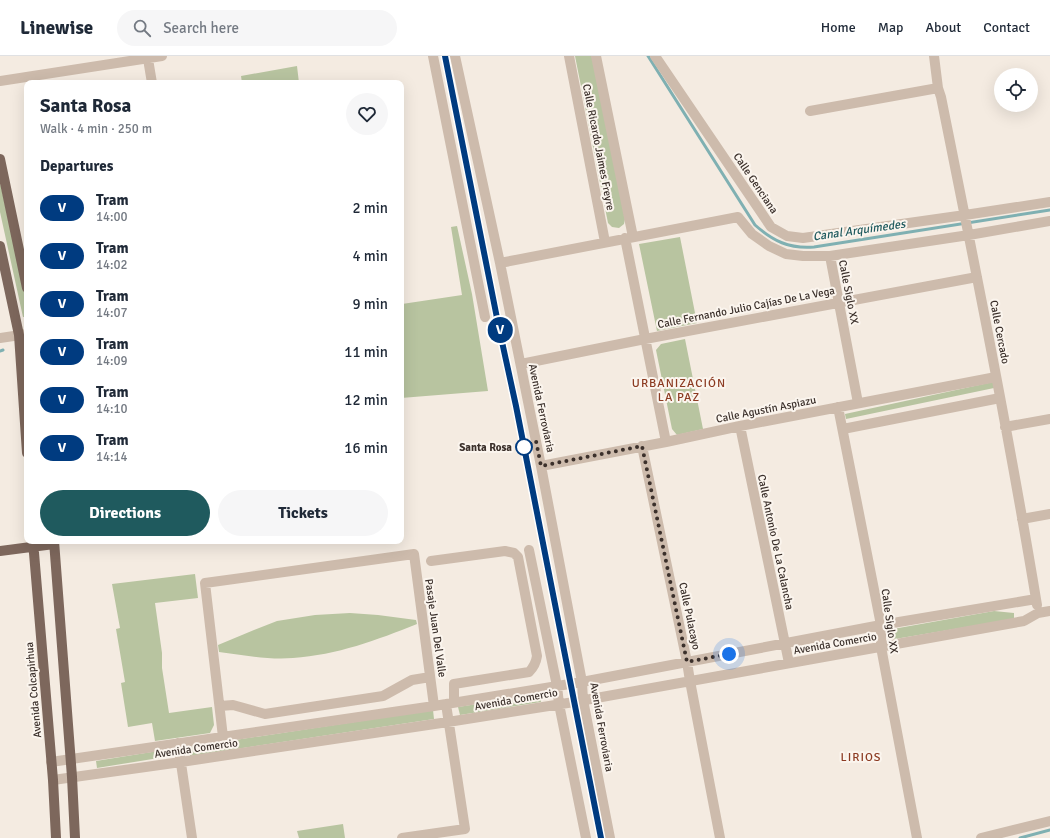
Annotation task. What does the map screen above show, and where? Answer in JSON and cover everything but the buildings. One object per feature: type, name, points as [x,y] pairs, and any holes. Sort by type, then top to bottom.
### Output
[{"type":"main road","points":[[0,159],[24,274]]},
{"type":"main road","points":[[0,246],[23,334],[24,364]]},
{"type":"main road","points":[[0,551],[34,544]]},
{"type":"main road","name":"Avenida Colcapirhua","points":[[34,544],[53,780],[56,838]]},
{"type":"main road","points":[[54,544],[72,777],[75,838]]},
{"type":"street","points":[[0,81],[162,56]]},
{"type":"street","points":[[433,56],[485,317]]},
{"type":"street","name":"Avenida Ferroviaria","points":[[455,56],[521,364],[582,682],[583,700],[610,838]]},
{"type":"street","name":"Calle Ricardo Jaimes Freyre","points":[[569,56],[606,242]]},
{"type":"street","name":"Calle Ricardo Jaimes Freyre","points":[[596,56],[629,238],[645,338],[666,442]]},
{"type":"street","name":"Calle Genciana","points":[[656,56],[771,227],[787,236],[803,238],[967,225],[1050,221]]},
{"type":"street","name":"Calle Cercado","points":[[934,56],[938,88],[967,225],[1000,398],[1038,613]]},
{"type":"street","points":[[148,58],[152,80]]},
{"type":"street","points":[[810,111],[938,88]]},
{"type":"street","name":"Calle Genciana","points":[[629,238],[738,217],[752,234],[769,246],[786,254],[803,256],[830,256],[967,225],[1050,202]]},
{"type":"street","points":[[500,263],[629,238]]},
{"type":"street","name":"Calle Siglo XX","points":[[830,256],[858,403]]},
{"type":"street","name":"Calle Fernando Julio Cajías De La Vega","points":[[521,364],[645,338],[977,277]]},
{"type":"street","points":[[0,338],[23,334]]},
{"type":"street","name":"Calle Agustín Aspiazu","points":[[541,466],[996,377]]},
{"type":"street","points":[[843,429],[1000,398]]},
{"type":"street","name":"Calle Siglo XX","points":[[838,407],[881,625],[881,647],[917,838]]},
{"type":"street","points":[[1005,427],[1050,419]]},
{"type":"street","name":"Calle Antonio De La Calancha","points":[[740,426],[789,663]]},
{"type":"street","name":"Calle Pulacayo","points":[[642,446],[687,662],[720,838]]},
{"type":"street","points":[[1022,519],[1050,514]]},
{"type":"street","points":[[529,550],[586,838]]},
{"type":"street","points":[[402,838],[465,829],[448,722],[454,684],[529,672],[536,662],[537,656],[518,557],[510,551],[505,551],[431,561]]},
{"type":"street","name":"Pasaje Juan Del Valle","points":[[220,706],[205,583],[414,554],[434,706]]},
{"type":"street","name":"Avenida Comercio","points":[[51,762],[434,706],[582,682],[881,625],[1036,599]]},
{"type":"street","name":"Avenida Comercio","points":[[53,780],[448,722],[583,700],[1024,621],[1038,613],[1050,611]]},
{"type":"street","points":[[223,737],[220,706],[233,705],[265,714],[383,696],[412,680],[430,677]]},
{"type":"street","points":[[178,743],[192,838]]},
{"type":"street","points":[[981,838],[1050,821]]},
{"type":"green space","points":[[575,56],[592,56],[625,219],[624,224],[619,228],[612,227],[608,223]]},
{"type":"green space","points":[[297,66],[299,80],[242,80],[241,76]]},
{"type":"green space","points":[[0,182],[24,290],[24,317],[23,317],[0,212]]},
{"type":"green space","points":[[457,226],[472,294],[488,391],[404,398],[404,304],[462,295],[451,227]]},
{"type":"green space","points":[[680,237],[697,323],[657,331],[639,244]]},
{"type":"green space","points":[[685,339],[703,429],[677,435],[672,429],[656,350],[661,344]]},
{"type":"green space","points":[[993,382],[994,388],[846,419],[845,414]]},
{"type":"green space","points":[[195,574],[198,598],[155,603],[162,653],[162,668],[169,713],[212,707],[214,725],[210,733],[155,741],[152,723],[128,727],[121,683],[125,682],[116,629],[120,628],[112,584]]},
{"type":"green space","points":[[994,611],[1014,613],[1014,619],[895,639],[891,638],[890,634],[893,629]]},
{"type":"green space","points":[[350,613],[416,620],[417,624],[387,636],[325,654],[293,658],[274,658],[219,652],[218,645],[277,621],[315,615]]},
{"type":"green space","points":[[540,694],[541,702],[460,715],[458,707]]},
{"type":"green space","points":[[433,710],[434,719],[190,756],[189,747]]},
{"type":"green space","points":[[164,750],[165,757],[97,768],[96,761]]},
{"type":"green space","points":[[343,824],[345,838],[299,838],[297,831]]},
{"type":"waterway","name":"Canal Arquímedes","points":[[648,56],[755,225],[775,240],[782,243],[797,247],[814,247],[1050,210]]},
{"type":"waterway","points":[[1020,838],[1050,830]]},
{"type":"tram line","points":[[445,56],[499,328],[516,405],[601,838]]},
{"type":"tram line","name":"V","points":[[445,56],[601,838]]},
{"type":"place","name":"Santa Rosa","points":[[524,447]]},
{"type":"district","name":"URBANIZACIÓN LA PAZ","points":[[679,390]]},
{"type":"district","name":"LIRIOS","points":[[861,757]]},
{"type":"route","points":[[524,447],[536,441],[541,466],[642,446],[687,662],[729,654]]}]
